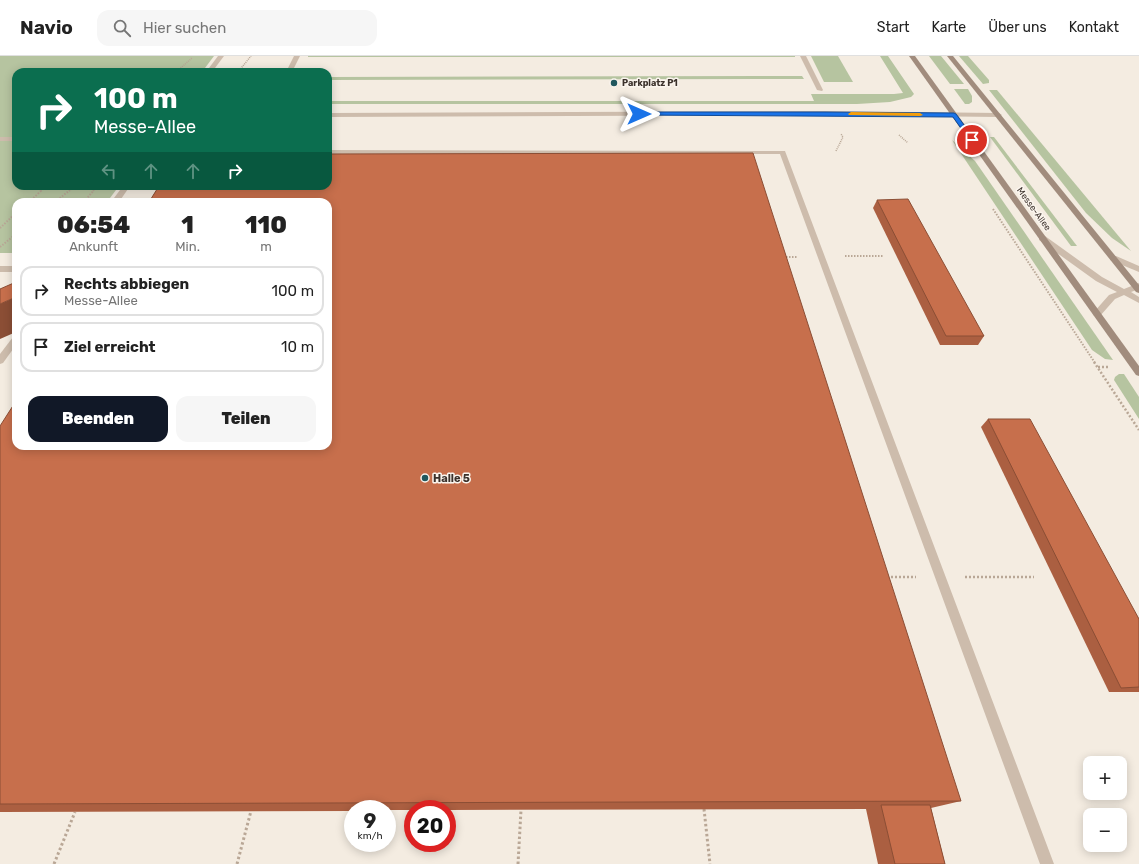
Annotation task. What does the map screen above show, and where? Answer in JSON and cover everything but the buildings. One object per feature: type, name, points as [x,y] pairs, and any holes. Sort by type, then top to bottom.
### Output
[{"type":"main road","name":"Messe-Allee","points":[[912,56],[1139,373]]},
{"type":"main road","points":[[950,56],[1138,288]]},
{"type":"lane","points":[[212,68],[221,56]]},
{"type":"lane","points":[[291,68],[297,56]]},
{"type":"lane","points":[[803,56],[820,90]]},
{"type":"lane","points":[[332,115],[825,113],[999,115]]},
{"type":"lane","points":[[0,139],[12,139]]},
{"type":"lane","points":[[332,152],[783,152],[1047,864]]},
{"type":"lane","points":[[1042,238],[1099,279],[1139,300]]},
{"type":"lane","points":[[1113,258],[1139,269]]},
{"type":"lane","points":[[0,269],[12,269]]},
{"type":"lane","points":[[1097,314],[1112,297],[1122,292],[1138,288]]},
{"type":"lane","points":[[0,361],[12,344]]},
{"type":"path","points":[[180,68],[194,56]]},
{"type":"path","points":[[241,68],[251,56]]},
{"type":"path","points":[[34,198],[42,190]]},
{"type":"path","points":[[60,198],[70,190]]},
{"type":"path","points":[[88,198],[94,190]]},
{"type":"path","points":[[990,205],[1139,430]]},
{"type":"path","points":[[0,228],[12,217]]},
{"type":"path","points":[[0,247],[12,237]]},
{"type":"path","points":[[704,809],[710,864]]},
{"type":"path","points":[[518,864],[521,810]]},
{"type":"path","points":[[237,864],[251,811]]},
{"type":"path","points":[[54,864],[75,812]]},
{"type":"green space","points":[[0,56],[214,56],[205,68],[12,68],[12,190],[116,190],[110,198],[12,198],[12,253],[0,253]]},
{"type":"green space","points":[[795,56],[795,57],[308,57]]},
{"type":"green space","points":[[811,56],[838,56],[853,82],[824,82]]},
{"type":"green space","points":[[880,56],[888,56],[914,94],[911,97],[890,102],[857,104],[332,104],[332,101],[814,101],[811,94],[903,93]]},
{"type":"green space","points":[[929,56],[941,56],[964,84],[950,84]]},
{"type":"green space","points":[[959,56],[968,56],[989,80],[989,83],[983,84]]},
{"type":"green space","points":[[802,76],[804,79],[332,80],[332,77]]},
{"type":"green space","points":[[954,89],[968,89],[972,96],[972,102],[965,104]]},
{"type":"green space","points":[[989,90],[997,90],[1131,251],[1112,238],[1086,213]]},
{"type":"green space","points":[[990,137],[994,137],[1077,246],[1071,246]]},
{"type":"green space","points":[[952,140],[975,161],[1113,360],[1105,359],[1092,350]]},
{"type":"green space","points":[[1119,374],[1124,374],[1139,397],[1139,419],[1114,380]]},
{"type":"slow traffic","points":[[851,114],[920,115]]},
{"type":"place","name":"Parkplatz P1","points":[[614,83]]},
{"type":"place","name":"Halle 5","points":[[425,478]]},
{"type":"route","points":[[639,114],[825,113],[954,115],[972,140]]}]
